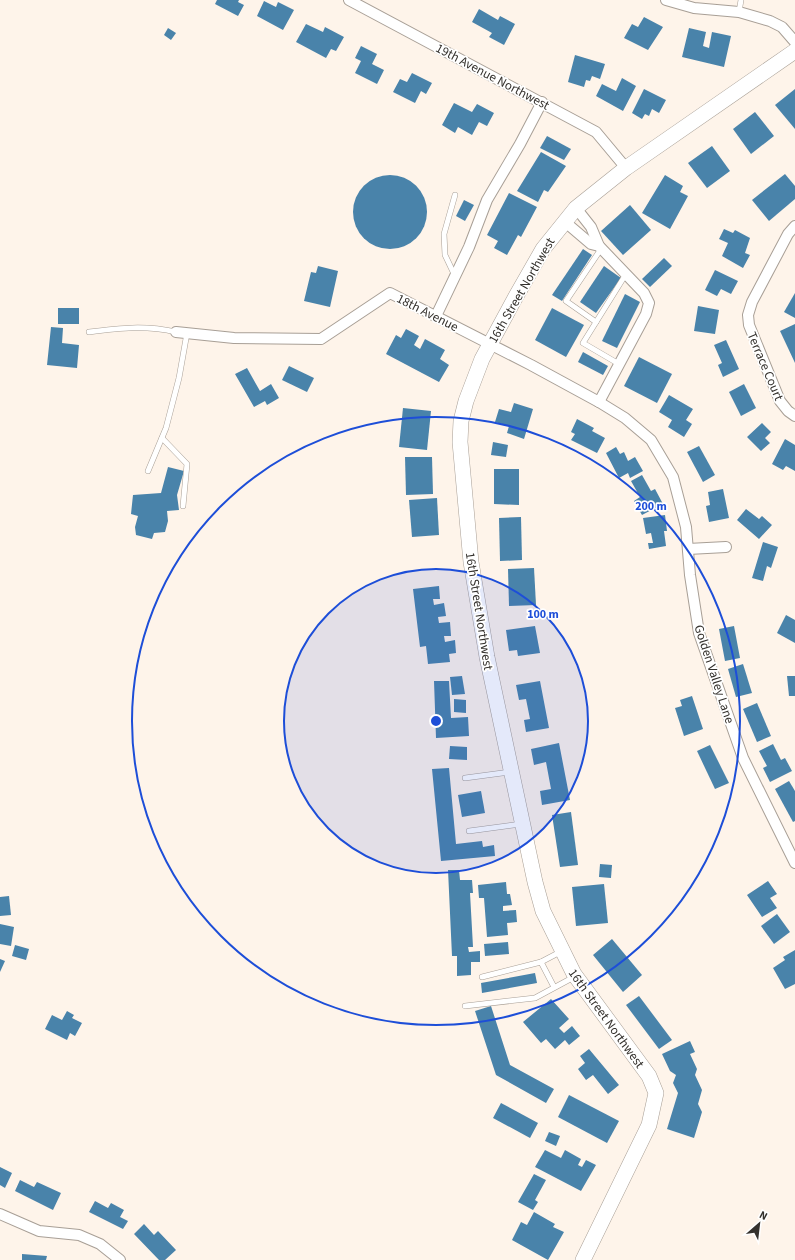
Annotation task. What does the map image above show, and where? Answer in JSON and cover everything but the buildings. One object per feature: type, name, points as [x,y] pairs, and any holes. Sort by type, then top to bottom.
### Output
[{"type":"street","name":"19th Avenue Northwest","points":[[349,0],[596,132],[626,168]]},
{"type":"street","points":[[666,0],[694,8],[739,12],[770,21],[782,28],[795,42]]},
{"type":"street","name":"16th Street Northwest","points":[[583,1260],[649,1125],[656,1093],[649,1076],[575,976],[543,910],[522,824],[487,657],[471,562],[460,442],[461,421],[466,401],[482,359],[543,249],[564,221],[576,208],[626,168],[795,51]]},
{"type":"street","points":[[436,316],[469,247],[487,200],[520,144],[542,102]]},
{"type":"street","points":[[576,208],[591,227],[600,248]]},
{"type":"street","points":[[564,221],[591,244],[600,248],[644,293],[649,303],[646,314],[599,402]]},
{"type":"street","name":"Terrace Court","points":[[795,226],[788,234],[752,302],[748,315],[749,325],[780,401],[788,411],[795,416]]},
{"type":"street","name":"18th Avenue","points":[[176,332],[234,338],[321,339],[390,293],[490,344],[599,402],[625,418]]},
{"type":"street","name":"Golden Valley Lane","points":[[625,418],[651,440],[673,477],[686,527],[699,633],[743,758],[795,863]]},
{"type":"street","points":[[688,549],[726,547]]},
{"type":"street","points":[[0,1214],[39,1231],[79,1235],[100,1244],[120,1260]]},
{"type":"lane","points":[[739,12],[741,0]]},
{"type":"lane","points":[[455,195],[444,234],[445,255],[455,276]]},
{"type":"lane","points":[[596,322],[566,301],[600,248]]},
{"type":"lane","points":[[619,364],[583,343],[626,274]]},
{"type":"lane","points":[[89,332],[128,327],[156,327],[176,332]]},
{"type":"lane","points":[[148,471],[162,438],[179,378],[187,333]]},
{"type":"lane","points":[[162,438],[187,464],[183,506]]},
{"type":"lane","points":[[465,778],[511,772]]},
{"type":"lane","points":[[469,831],[522,824]]},
{"type":"lane","points":[[482,977],[542,962],[562,951]]},
{"type":"lane","points":[[542,962],[554,987]]},
{"type":"lane","points":[[465,1006],[535,998],[575,976]]}]
